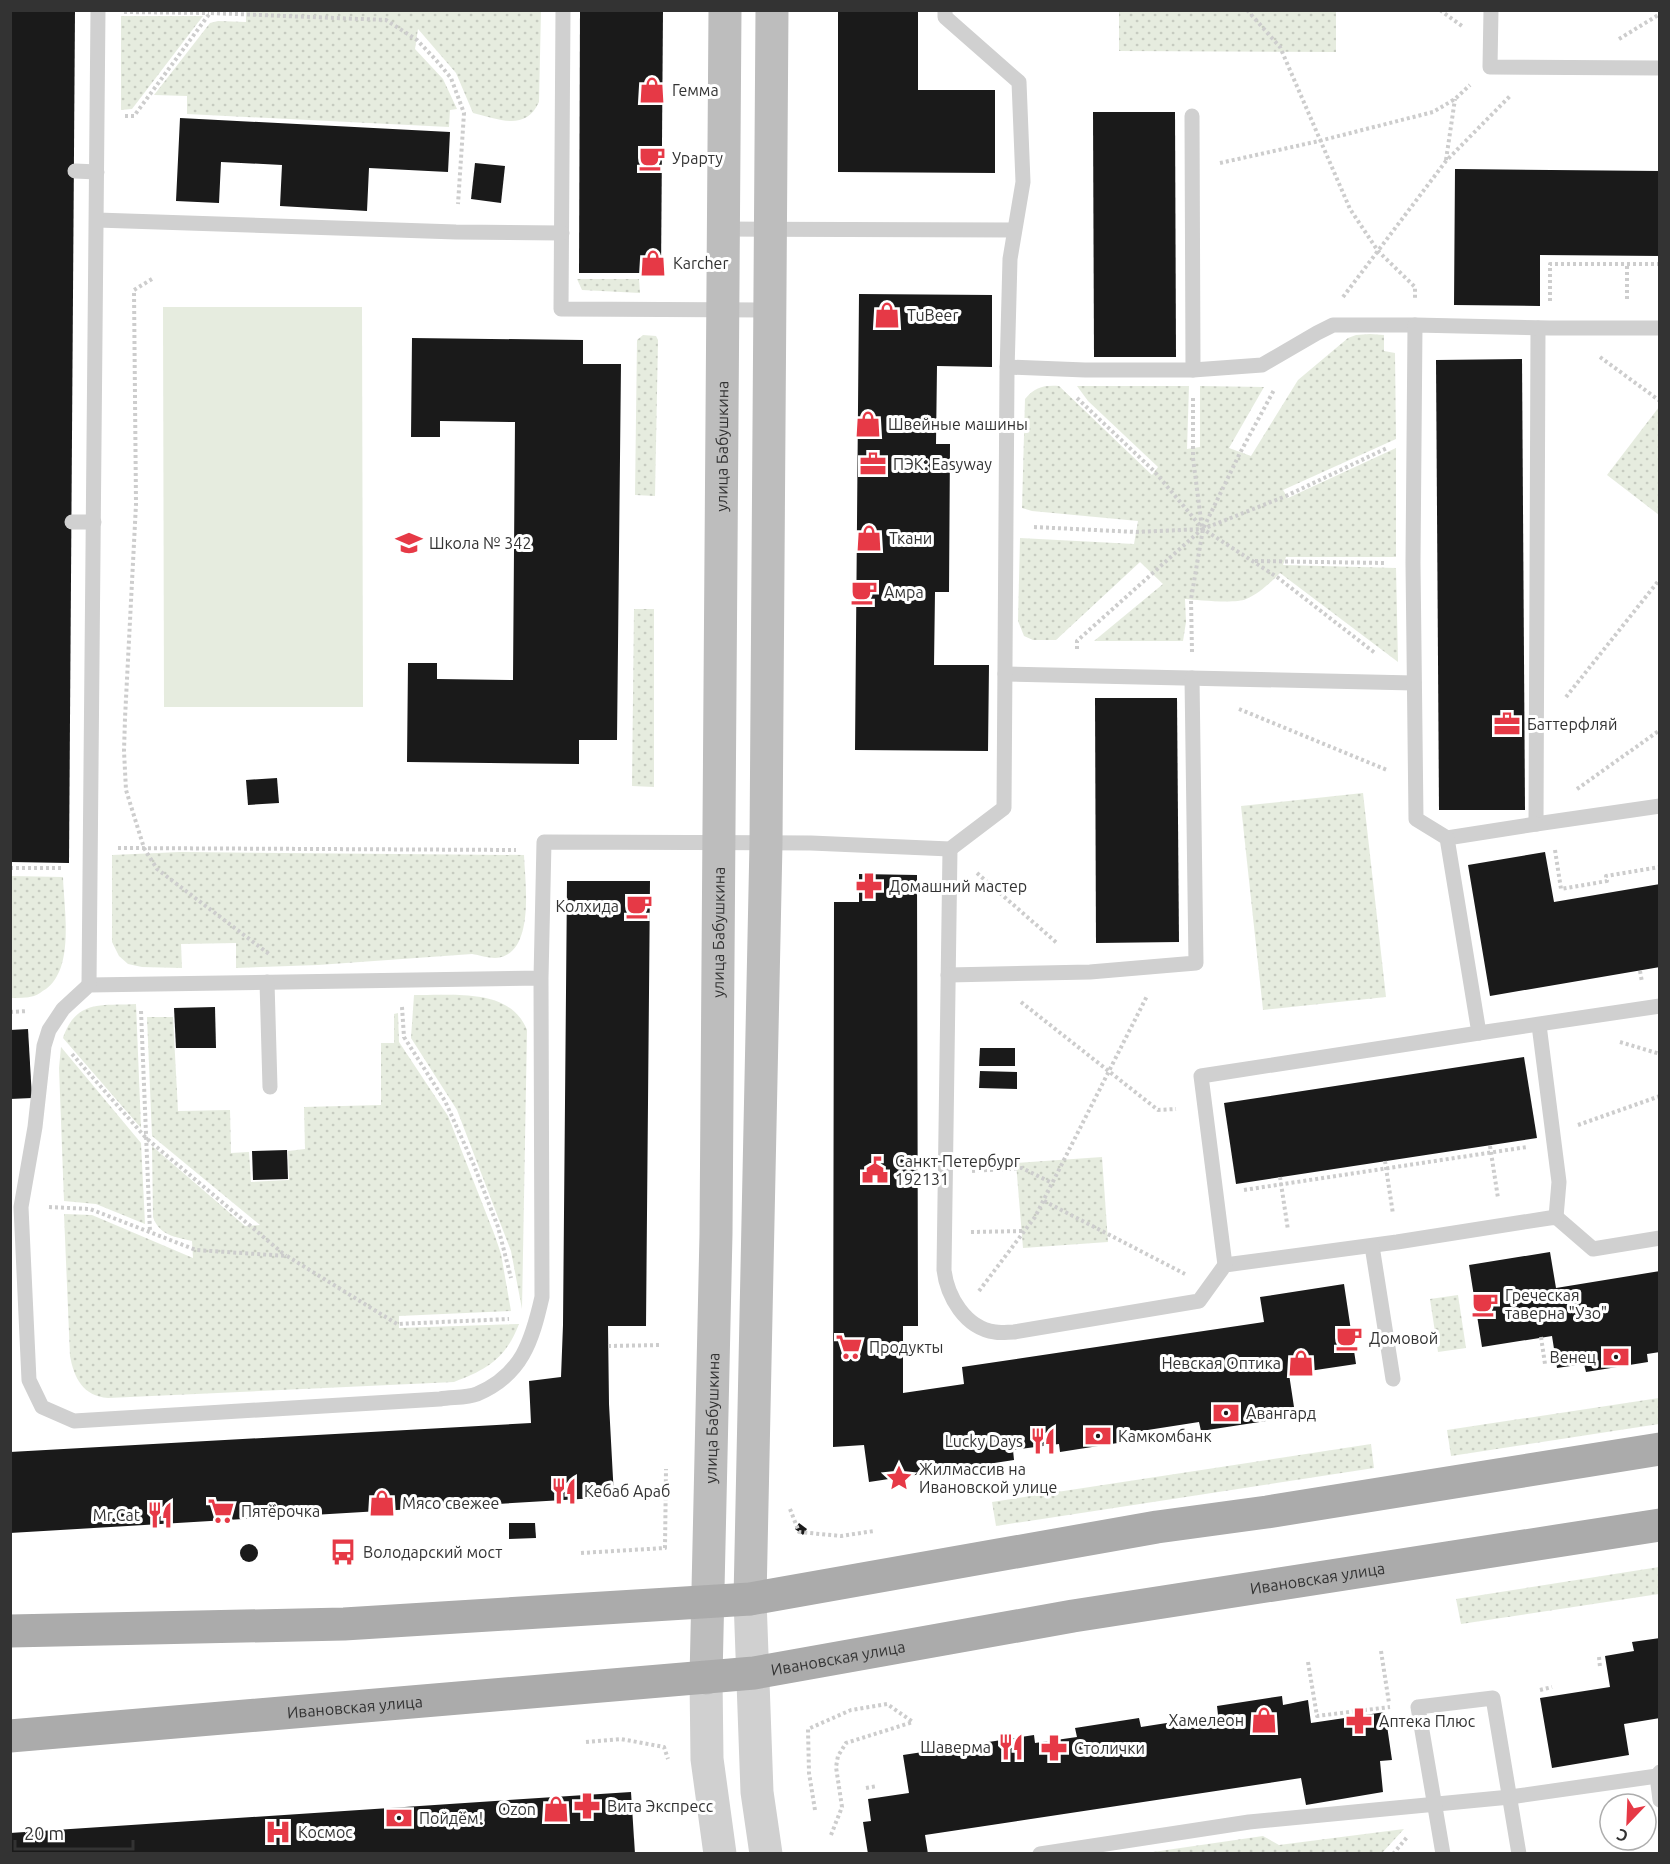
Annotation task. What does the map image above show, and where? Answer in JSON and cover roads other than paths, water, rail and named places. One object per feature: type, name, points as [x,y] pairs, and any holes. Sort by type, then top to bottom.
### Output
[{"type":"main road","name":"улица Бабушкина","points":[[706,1678],[716,1234],[725,10]]},
{"type":"main road","points":[[750,1599],[766,843],[772,10]]},
{"type":"main road","points":[[10,1631],[344,1624],[750,1599],[1157,1527],[1267,1512],[1659,1449]]},
{"type":"main road","name":"Ивановская улица","points":[[10,1736],[754,1673],[1074,1616],[1659,1525]]},
{"type":"street","points":[[750,1599],[757,1792],[766,1854]]},
{"type":"street","name":"улица Бабушкина","points":[[706,1678],[707,1760],[720,1854]]},
{"type":"lane","points":[[562,10],[561,309],[769,310]]},
{"type":"lane","points":[[541,978],[89,985],[63,1009],[49,1030],[44,1046],[35,1126],[21,1207],[29,1380],[42,1407],[74,1421],[440,1399],[476,1395],[507,1376],[529,1347],[542,1297],[541,978],[544,842],[811,843],[950,849],[1004,808],[1007,367],[1010,259],[1023,182],[1019,82],[945,17],[945,10]]},
{"type":"lane","points":[[1491,10],[1490,67],[1659,68]]},
{"type":"lane","points":[[89,985],[98,11]]},
{"type":"lane","points":[[1192,116],[1192,370]]},
{"type":"lane","points":[[75,171],[97,172]]},
{"type":"lane","points":[[97,220],[456,232],[562,233]]},
{"type":"lane","points":[[724,229],[1014,230]]},
{"type":"lane","points":[[1007,367],[1192,370],[1262,365],[1334,325],[1659,328]]},
{"type":"lane","points":[[1415,325],[1413,563],[1416,819],[1447,838],[1659,806]]},
{"type":"lane","points":[[1543,823],[1536,714],[1549,328]]},
{"type":"lane","points":[[72,522],[94,522]]},
{"type":"lane","points":[[1005,674],[1414,683]]},
{"type":"lane","points":[[948,975],[1090,972],[1196,963],[1192,678]]},
{"type":"lane","points":[[1447,838],[1479,1033]]},
{"type":"lane","points":[[950,849],[943,1232],[946,1285],[953,1301],[963,1312],[974,1323],[993,1332],[1014,1332],[1199,1301],[1225,1265],[1201,1076],[1659,1006]]},
{"type":"lane","points":[[267,982],[270,1087]]},
{"type":"lane","points":[[1539,1025],[1559,1182],[1556,1217]]},
{"type":"lane","points":[[1225,1265],[1372,1246],[1556,1217]]},
{"type":"lane","points":[[1556,1217],[1593,1249],[1659,1238]]},
{"type":"lane","points":[[1372,1246],[1393,1379]]},
{"type":"lane","points":[[1443,1854],[1418,1707],[1493,1698],[1519,1854]]},
{"type":"lane","points":[[1040,1854],[1249,1822],[1510,1797],[1658,1774],[1659,1800]]},
{"type":"place","name":"Гемма","points":[[652,90]]},
{"type":"place","name":"Урарту","points":[[652,158]]},
{"type":"place","name":"Karcher","points":[[653,263]]},
{"type":"place","name":"TuBeer","points":[[887,315]]},
{"type":"place","name":"Швейные машины","points":[[868,424]]},
{"type":"place","name":"ПЭК: Easyway","points":[[873,464]]},
{"type":"place","name":"Ткани","points":[[869,538]]},
{"type":"place","name":"Школа № 342","points":[[409,543]]},
{"type":"place","name":"Амра","points":[[864,592]]},
{"type":"place","name":"Баттерфляй","points":[[1507,724]]},
{"type":"place","name":"Домашний мастер","points":[[869,886]]},
{"type":"place","name":"Колхида","points":[[639,906]]},
{"type":"place","name":"Санкт-Петербург 192131","points":[[875,1170]]},
{"type":"place","name":"Греческая таверна \"Узо\"","points":[[1485,1304]]},
{"type":"place","name":"Домовой","points":[[1349,1338]]},
{"type":"place","name":"Продукты","points":[[849,1347]]},
{"type":"place","name":"Венец","points":[[1616,1357]]},
{"type":"place","name":"Невская Оптика","points":[[1301,1363]]},
{"type":"place","name":"Авангард","points":[[1226,1413]]},
{"type":"place","name":"Камкомбанк","points":[[1098,1436]]},
{"type":"place","name":"Lucky Days","points":[[1043,1441]]},
{"type":"place","name":"Жилмассив на Ивановской улице","points":[[899,1478]]},
{"type":"place","name":"Кебаб Араб","points":[[564,1491]]},
{"type":"place","name":"Мясо свежее","points":[[382,1503]]},
{"type":"place","name":"Пятёрочка","points":[[221,1511]]},
{"type":"place","name":"Mr.Cat","points":[[160,1515]]},
{"type":"place","name":"Володарский мост","points":[[343,1552]]},
{"type":"place","name":"Хамелеон","points":[[1264,1720]]},
{"type":"place","name":"Аптека Плюс","points":[[1359,1721]]},
{"type":"place","name":"Шаверма","points":[[1011,1747]]},
{"type":"place","name":"Столички","points":[[1054,1748]]},
{"type":"place","name":"Вита Экспресс","points":[[587,1806]]},
{"type":"place","name":"Ozon","points":[[556,1809]]},
{"type":"place","name":"Пойдём!","points":[[399,1818]]},
{"type":"place","name":"Космос","points":[[278,1832]]}]
